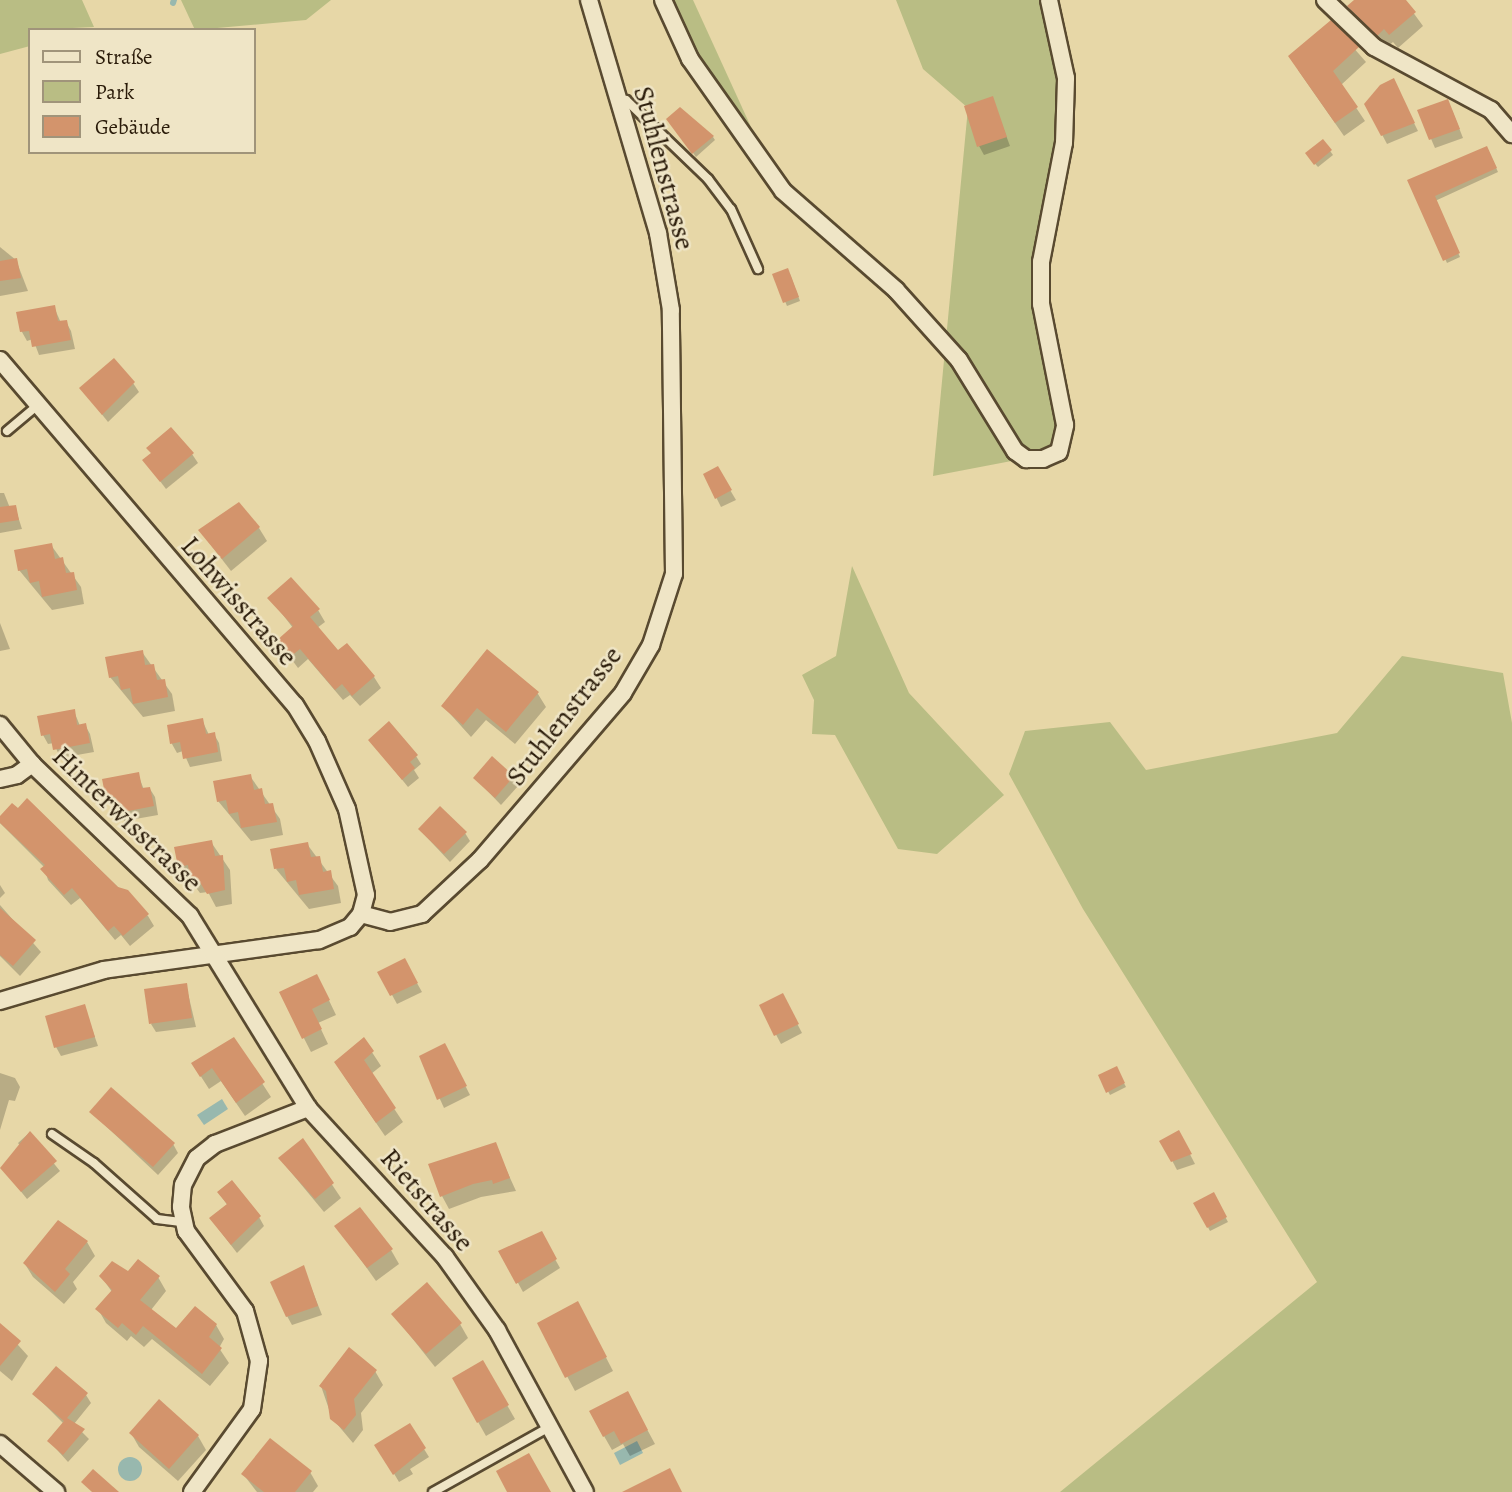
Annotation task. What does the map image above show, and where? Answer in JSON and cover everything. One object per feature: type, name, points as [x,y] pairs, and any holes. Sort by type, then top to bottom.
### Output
[{"type":"street","name":"Stuhlenstrasse","points":[[362,914],[390,922],[407,920],[422,914],[450,891],[623,693],[665,608],[674,574],[671,310],[658,233],[589,0]]},
{"type":"street","name":"Stuhlenstrasse","points":[[663,0],[690,59],[783,191],[896,290],[959,360],[1015,451],[1026,459],[1042,459],[1059,452],[1065,425],[1041,304],[1041,262],[1064,143],[1066,78],[1049,0]]},
{"type":"street","points":[[1325,0],[1374,47],[1491,110],[1512,134]]},
{"type":"street","name":"Lohwisstrasse","points":[[0,359],[295,705],[317,740],[347,809],[366,879],[362,914]]},
{"type":"street","name":"Hinterwisstrasse","points":[[0,725],[32,764],[190,916],[211,955]]},
{"type":"street","points":[[0,779],[17,775],[32,764]]},
{"type":"street","points":[[0,1001],[83,975],[319,940],[350,927],[362,914]]},
{"type":"street","name":"Rietstrasse","points":[[211,955],[307,1108],[445,1257],[497,1330],[585,1492]]},
{"type":"street","points":[[192,1492],[252,1409],[259,1361],[245,1311],[192,1241],[183,1222],[183,1185],[205,1151],[225,1139],[307,1108]]},
{"type":"street","points":[[0,1444],[56,1492]]},
{"type":"lane","points":[[619,100],[626,100],[708,179],[731,209],[758,269]]},
{"type":"lane","points":[[7,431],[38,405]]},
{"type":"lane","points":[[51,1134],[94,1163],[157,1219],[183,1222]]},
{"type":"lane","points":[[433,1492],[551,1426]]},
{"type":"green space","points":[[0,0],[82,0],[94,27],[28,28],[28,47],[0,54]]},
{"type":"green space","points":[[181,0],[331,0],[306,20],[194,28]]},
{"type":"green space","points":[[660,0],[693,0],[751,127],[667,22]]},
{"type":"green space","points":[[896,0],[1049,0],[1066,78],[1041,262],[1057,393],[1059,452],[933,476],[968,108],[923,69]]},
{"type":"green space","points":[[852,566],[909,693],[1004,795],[937,854],[898,849],[835,735],[812,734],[814,700],[802,675],[836,656]]},
{"type":"green space","points":[[1402,656],[1503,673],[1512,723],[1512,1492],[1060,1492],[1317,1282],[1083,909],[1009,774],[1025,731],[1110,722],[1146,770],[1337,733]]},
{"type":"water","points":[[222,1099],[228,1109],[204,1125],[197,1115]]},
{"type":"water","points":[[637,1441],[643,1453],[620,1465],[614,1453]]},
{"type":"water","points":[[130,1457],[138,1461],[142,1469],[138,1477],[130,1481],[122,1477],[118,1469],[122,1461]]},
{"type":"building","points":[[1354,0],[1406,0],[1416,12],[1389,35],[1384,29],[1377,36],[1347,6]]},
{"type":"building","points":[[1331,20],[1359,47],[1333,71],[1358,107],[1335,123],[1288,56]]},
{"type":"building","points":[[1394,78],[1415,123],[1381,136],[1364,104],[1380,85]]},
{"type":"building","points":[[993,96],[1007,137],[977,147],[964,106]]},
{"type":"building","points":[[1448,99],[1460,129],[1429,140],[1417,110]]},
{"type":"building","points":[[680,107],[714,136],[692,154],[666,119]]},
{"type":"building","points":[[1323,139],[1332,150],[1314,165],[1305,153]]},
{"type":"building","points":[[1487,146],[1497,168],[1435,196],[1460,253],[1443,261],[1407,180]]},
{"type":"building","points":[[17,258],[21,278],[0,281],[0,261]]},
{"type":"building","points":[[788,268],[799,297],[783,303],[772,274]]},
{"type":"building","points":[[55,305],[58,321],[67,320],[71,340],[32,347],[29,331],[20,332],[16,312]]},
{"type":"building","points":[[114,358],[135,382],[102,415],[79,388]]},
{"type":"building","points":[[171,427],[194,453],[160,482],[142,460],[151,453],[146,448]]},
{"type":"building","points":[[718,466],[732,490],[715,499],[703,474]]},
{"type":"building","points":[[239,502],[260,527],[222,559],[198,530]]},
{"type":"building","points":[[16,505],[19,520],[0,523],[0,507]]},
{"type":"building","points":[[52,543],[55,559],[63,557],[66,573],[74,572],[77,590],[42,597],[39,581],[30,583],[27,569],[18,571],[14,550]]},
{"type":"building","points":[[291,577],[320,609],[310,617],[338,650],[347,643],[375,676],[352,696],[342,684],[335,690],[300,649],[290,657],[276,641],[293,626],[267,598]]},
{"type":"building","points":[[487,649],[539,692],[506,732],[477,708],[463,725],[441,706]]},
{"type":"building","points":[[143,650],[145,665],[154,664],[157,680],[165,679],[168,697],[133,704],[130,688],[121,690],[118,676],[109,678],[105,657]]},
{"type":"building","points":[[75,709],[77,725],[86,723],[90,743],[53,750],[50,734],[41,736],[37,716]]},
{"type":"building","points":[[203,718],[206,734],[215,732],[218,752],[183,759],[180,742],[170,744],[167,725]]},
{"type":"building","points":[[389,721],[418,755],[410,762],[415,768],[402,780],[368,740]]},
{"type":"building","points":[[492,756],[514,776],[495,798],[473,778]]},
{"type":"building","points":[[139,772],[142,788],[150,787],[154,806],[118,813],[115,797],[106,799],[102,779]]},
{"type":"building","points":[[251,774],[254,790],[262,788],[265,804],[273,803],[277,822],[241,828],[238,812],[229,814],[226,800],[217,802],[213,781]]},
{"type":"building","points":[[27,798],[118,887],[128,890],[149,914],[123,936],[114,926],[108,931],[72,888],[64,895],[40,869],[45,865],[0,823],[0,816],[12,803],[18,808]]},
{"type":"building","points":[[440,806],[467,832],[444,854],[418,829]]},
{"type":"building","points":[[212,840],[215,856],[223,855],[225,890],[207,894],[198,879],[190,880],[188,865],[178,867],[174,847]]},
{"type":"building","points":[[308,842],[311,857],[320,856],[323,872],[331,870],[334,889],[299,895],[296,880],[287,882],[284,868],[274,869],[270,849]]},
{"type":"building","points":[[0,908],[36,940],[13,966],[0,955]]},
{"type":"building","points":[[405,958],[418,983],[390,996],[377,972]]},
{"type":"building","points":[[317,974],[330,1000],[312,1009],[322,1029],[302,1039],[279,992]]},
{"type":"building","points":[[187,983],[192,1018],[149,1024],[144,989]]},
{"type":"building","points":[[783,993],[799,1024],[774,1036],[759,1005]]},
{"type":"building","points":[[85,1004],[95,1037],[54,1048],[45,1016]]},
{"type":"building","points":[[234,1037],[265,1082],[236,1103],[212,1068],[200,1077],[191,1063]]},
{"type":"building","points":[[364,1037],[374,1051],[364,1060],[396,1108],[376,1123],[334,1062]]},
{"type":"building","points":[[445,1043],[467,1086],[437,1100],[419,1056]]},
{"type":"building","points":[[1117,1066],[1125,1083],[1106,1093],[1098,1075]]},
{"type":"building","points":[[111,1087],[175,1143],[153,1167],[89,1112]]},
{"type":"building","points":[[1179,1130],[1192,1154],[1171,1162],[1159,1141]]},
{"type":"building","points":[[30,1131],[57,1161],[21,1192],[0,1168]]},
{"type":"building","points":[[303,1138],[334,1183],[315,1199],[278,1158]]},
{"type":"building","points":[[496,1142],[510,1178],[493,1184],[492,1180],[473,1184],[440,1197],[428,1164]]},
{"type":"building","points":[[232,1180],[261,1216],[231,1245],[209,1218],[227,1204],[217,1192]]},
{"type":"building","points":[[1214,1192],[1227,1217],[1207,1228],[1193,1203]]},
{"type":"building","points":[[360,1207],[393,1249],[367,1268],[334,1226]]},
{"type":"building","points":[[58,1220],[88,1241],[65,1269],[70,1274],[55,1292],[23,1263]]},
{"type":"building","points":[[542,1231],[557,1259],[516,1284],[498,1251]]},
{"type":"building","points":[[138,1259],[160,1276],[140,1300],[176,1328],[195,1306],[217,1324],[209,1337],[222,1348],[202,1374],[143,1326],[136,1335],[122,1323],[118,1328],[95,1309],[112,1290],[99,1276],[112,1261],[128,1271]]},
{"type":"building","points":[[304,1265],[318,1306],[286,1317],[270,1282]]},
{"type":"building","points":[[427,1282],[462,1323],[426,1354],[391,1314]]},
{"type":"building","points":[[578,1301],[607,1357],[565,1378],[537,1323]]},
{"type":"building","points":[[0,1323],[21,1341],[0,1366]]},
{"type":"building","points":[[349,1347],[377,1370],[354,1399],[356,1415],[344,1430],[330,1419],[326,1391],[319,1386]]},
{"type":"building","points":[[483,1360],[509,1405],[477,1423],[452,1378]]},
{"type":"building","points":[[56,1366],[88,1393],[67,1418],[85,1429],[63,1455],[47,1441],[64,1421],[32,1394]]},
{"type":"building","points":[[628,1391],[648,1430],[621,1444],[614,1431],[603,1437],[589,1411]]},
{"type":"building","points":[[159,1399],[199,1435],[169,1469],[129,1433]]},
{"type":"building","points":[[410,1423],[426,1448],[393,1475],[374,1445]]},
{"type":"building","points":[[270,1438],[312,1471],[295,1492],[264,1492],[241,1474]]},
{"type":"building","points":[[529,1453],[551,1492],[507,1492],[496,1471]]},
{"type":"building","points":[[670,1468],[682,1492],[622,1492]]},
{"type":"building","points":[[93,1469],[119,1492],[92,1492],[81,1482]]}]
